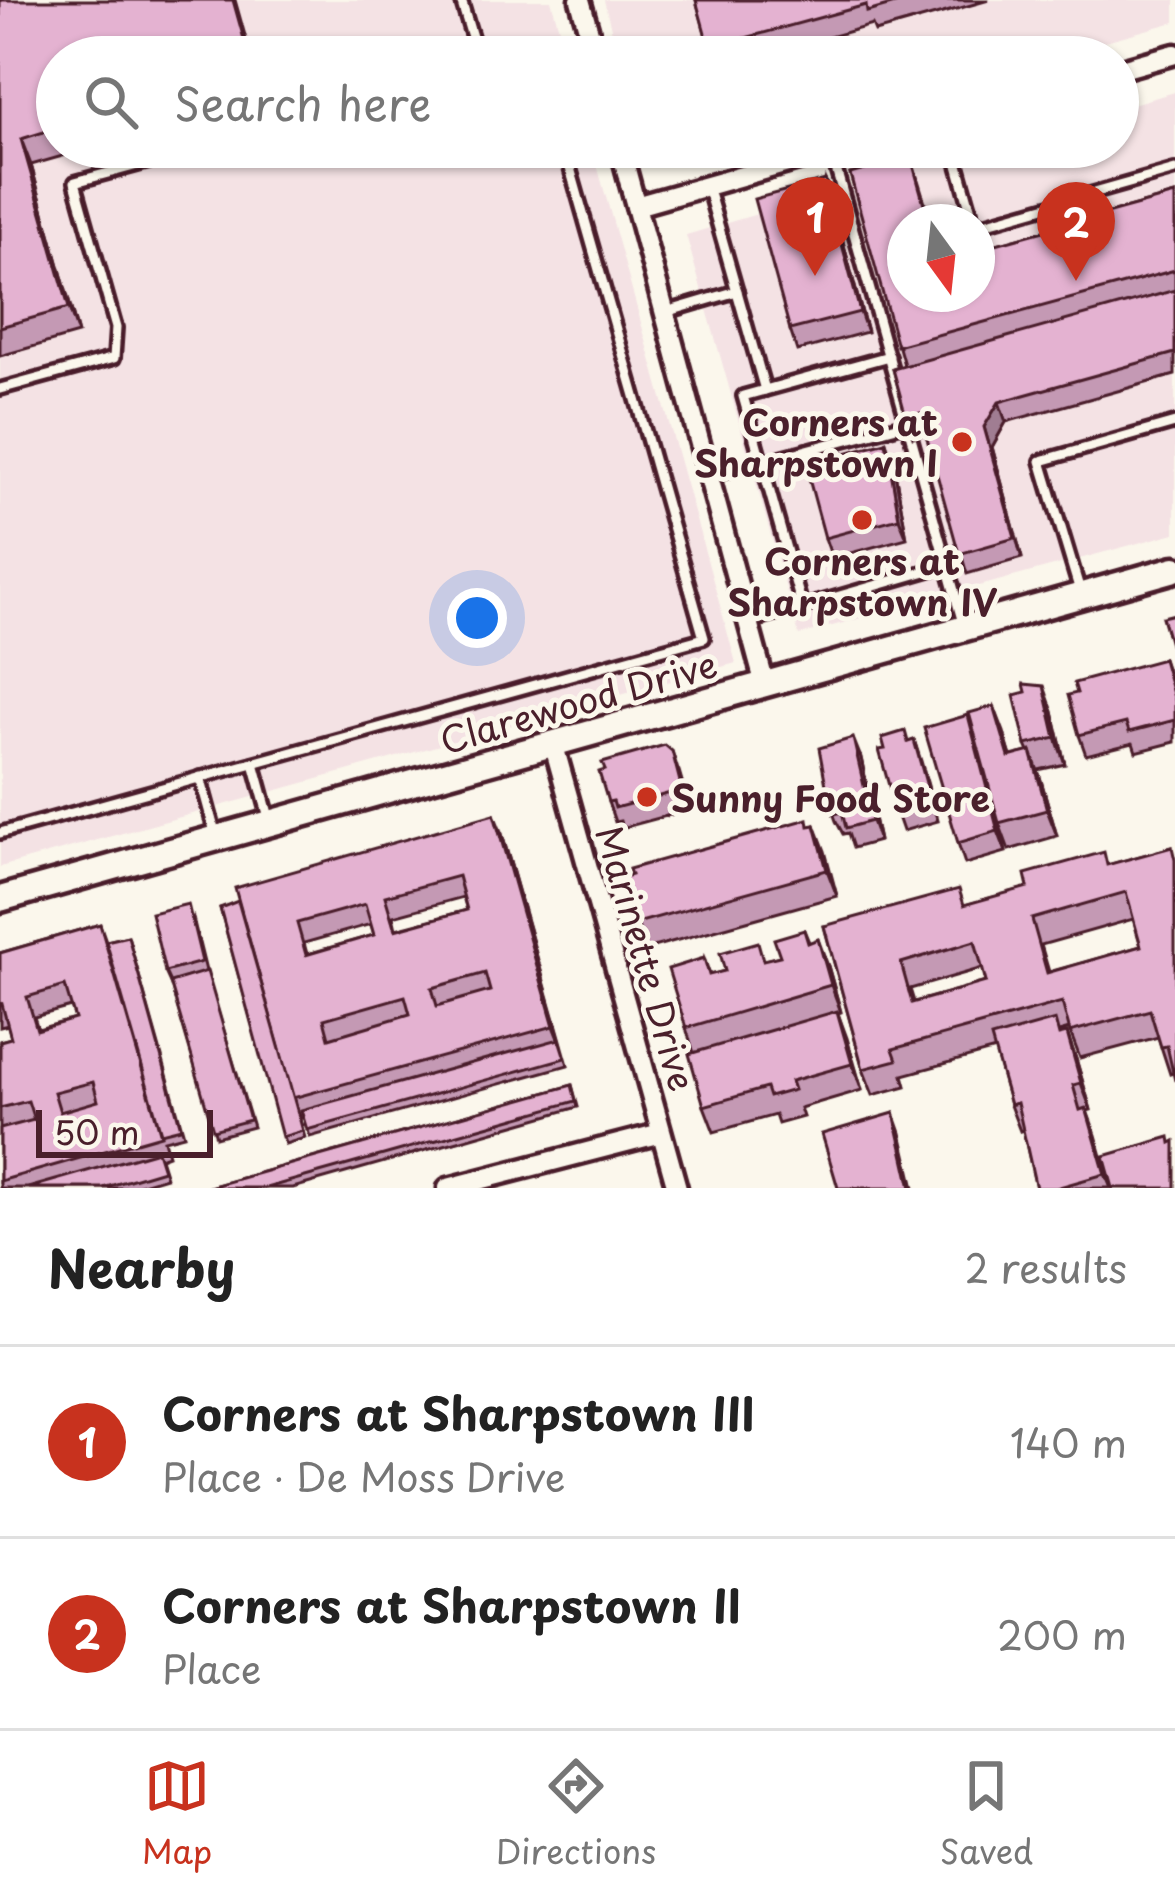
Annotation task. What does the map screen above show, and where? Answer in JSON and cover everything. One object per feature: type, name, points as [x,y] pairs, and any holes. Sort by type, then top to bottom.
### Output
[{"type":"street","points":[[580,0],[590,36]]},
{"type":"street","points":[[1139,64],[1175,54]]},
{"type":"street","points":[[626,168],[765,685]]},
{"type":"street","points":[[636,206],[771,168]]},
{"type":"street","name":"Clarewood Drive","points":[[0,899],[1175,569]]},
{"type":"street","name":"Marinette Drive","points":[[554,746],[677,1188]]},
{"type":"street","points":[[448,1188],[661,1133]]},
{"type":"lane","points":[[461,0],[472,36]]},
{"type":"lane","points":[[0,389],[114,358],[116,328],[75,182],[127,168]]},
{"type":"lane","points":[[0,833],[704,638],[570,168]]},
{"type":"lane","points":[[843,168],[895,379],[965,628]]},
{"type":"lane","points":[[959,168],[970,204]]},
{"type":"lane","points":[[995,219],[1175,170]]},
{"type":"lane","points":[[707,186],[765,390]]},
{"type":"lane","points":[[666,312],[737,291]]},
{"type":"lane","points":[[802,606],[743,396],[889,356]]},
{"type":"lane","points":[[895,379],[916,373]]},
{"type":"lane","points":[[710,476],[908,423]]},
{"type":"lane","points":[[1082,596],[1041,461],[1175,423]]},
{"type":"lane","points":[[748,622],[947,565]]},
{"type":"lane","points":[[254,763],[271,825]]},
{"type":"lane","points":[[200,777],[217,840]]},
{"type":"shaded area","points":[[0,0],[551,0],[561,36],[36,36],[36,168],[598,168],[736,663],[0,867]]},
{"type":"shaded area","points":[[604,0],[1175,0],[1175,22],[1124,36],[613,36]]},
{"type":"shaded area","points":[[1175,92],[1175,533],[799,635],[686,235],[914,168],[1139,168],[1139,102]]},
{"type":"building","points":[[0,0],[233,0],[243,36],[36,36],[36,134],[21,139],[69,308],[0,327]]},
{"type":"building","points":[[696,0],[909,0],[867,12],[866,5],[753,36],[706,36]]},
{"type":"building","points":[[872,168],[914,168],[924,204],[887,204],[887,309],[850,174]]},
{"type":"building","points":[[825,180],[860,312],[790,330],[754,199]]},
{"type":"building","points":[[1175,195],[1175,270],[897,346],[888,312],[995,312],[995,244]]},
{"type":"building","name":"Corners at Sharpstown I","points":[[1175,290],[1175,353],[999,402],[984,427],[1015,538],[959,554],[920,413],[906,417],[893,369]]},
{"type":"building","name":"Corners at Sharpstown IV","points":[[886,442],[899,518],[825,538],[805,464]]},
{"type":"building","points":[[1175,614],[1175,655],[1173,655],[1162,617]]},
{"type":"building","points":[[1163,659],[1175,701],[1175,720],[1129,732],[1126,723],[1079,735],[1068,695],[1077,693],[1074,683]]},
{"type":"building","points":[[1024,684],[1044,686],[1056,738],[1026,745],[1014,695],[1026,692]]},
{"type":"building","points":[[994,706],[1009,757],[1031,751],[1047,810],[999,823],[969,713]]},
{"type":"building","points":[[968,715],[998,831],[958,843],[924,728]]},
{"type":"building","points":[[905,731],[908,742],[914,740],[931,801],[896,811],[879,750],[885,749],[882,738]]},
{"type":"building","points":[[853,738],[872,821],[846,828],[842,812],[835,814],[829,801],[819,748]]},
{"type":"building","points":[[665,745],[672,751],[678,791],[615,808],[613,801],[608,802],[599,772],[605,770],[602,763]]},
{"type":"building","points":[[494,814],[554,1026],[293,1098],[235,888]],"holes":[[[458,876],[467,910],[395,930],[385,896]],[[365,904],[374,935],[306,955],[297,923]],[[485,973],[490,991],[437,1006],[432,988]],[[405,996],[410,1014],[329,1038],[324,1019]]]},
{"type":"building","points":[[808,819],[809,826],[815,825],[827,870],[637,923],[624,877],[631,875],[629,869]]},
{"type":"building","points":[[1172,847],[1175,1081],[1167,1046],[1161,1047],[1150,1010],[1070,1032],[1062,1002],[893,1049],[897,1060],[863,1069],[824,926],[959,889],[964,905],[1028,887],[1025,874],[1104,852],[1107,865]],"holes":[[[1126,892],[1141,946],[1047,973],[1032,919]],[[975,941],[986,982],[912,1003],[901,963]]]},
{"type":"building","points":[[238,901],[303,1131],[282,1137],[220,908]]},
{"type":"building","points":[[188,904],[202,962],[165,972],[151,913]]},
{"type":"building","points":[[100,924],[161,1135],[0,1181],[0,1129],[34,1120],[28,1101],[0,1108],[0,1041],[11,1038],[0,1005],[0,953]],"holes":[[[65,986],[75,1019],[37,1030],[27,997]],[[93,1082],[98,1101],[60,1112],[54,1092]]]},
{"type":"building","points":[[804,930],[808,943],[818,939],[831,985],[686,1028],[668,969],[704,958],[709,975],[725,971],[720,953],[758,942],[763,960],[780,956],[774,939]]},
{"type":"building","points":[[128,936],[181,1128],[161,1133],[106,941]]},
{"type":"building","points":[[207,971],[250,1120],[213,1130],[170,982]]},
{"type":"building","points":[[837,1011],[852,1064],[791,1081],[794,1090],[769,1097],[766,1088],[704,1106],[689,1054]]},
{"type":"building","points":[[1055,1020],[1059,1035],[1067,1033],[1081,1083],[1073,1085],[1080,1110],[1086,1108],[1105,1174],[1056,1188],[1036,1188],[1017,1103],[1010,1105],[991,1038]]},
{"type":"building","points":[[559,1039],[565,1058],[307,1130],[301,1110]]},
{"type":"building","points":[[572,1085],[576,1101],[266,1188],[206,1188]]},
{"type":"building","points":[[894,1113],[911,1188],[838,1188],[822,1134]]},
{"type":"building","points":[[1170,1137],[1171,1143],[1175,1141],[1175,1188],[1113,1188],[1104,1156]]},
{"type":"building","points":[[157,1151],[163,1170],[103,1188],[28,1188]]},
{"type":"place","name":"Corners at Sharpstown III","points":[[815,276]]},
{"type":"place","name":"Corners at Sharpstown II","points":[[1076,281]]},
{"type":"place","name":"Corners at Sharpstown I","points":[[962,442]]},
{"type":"place","name":"Corners at Sharpstown IV","points":[[862,520]]},
{"type":"place","name":"Sunny Food Store","points":[[647,797]]}]
